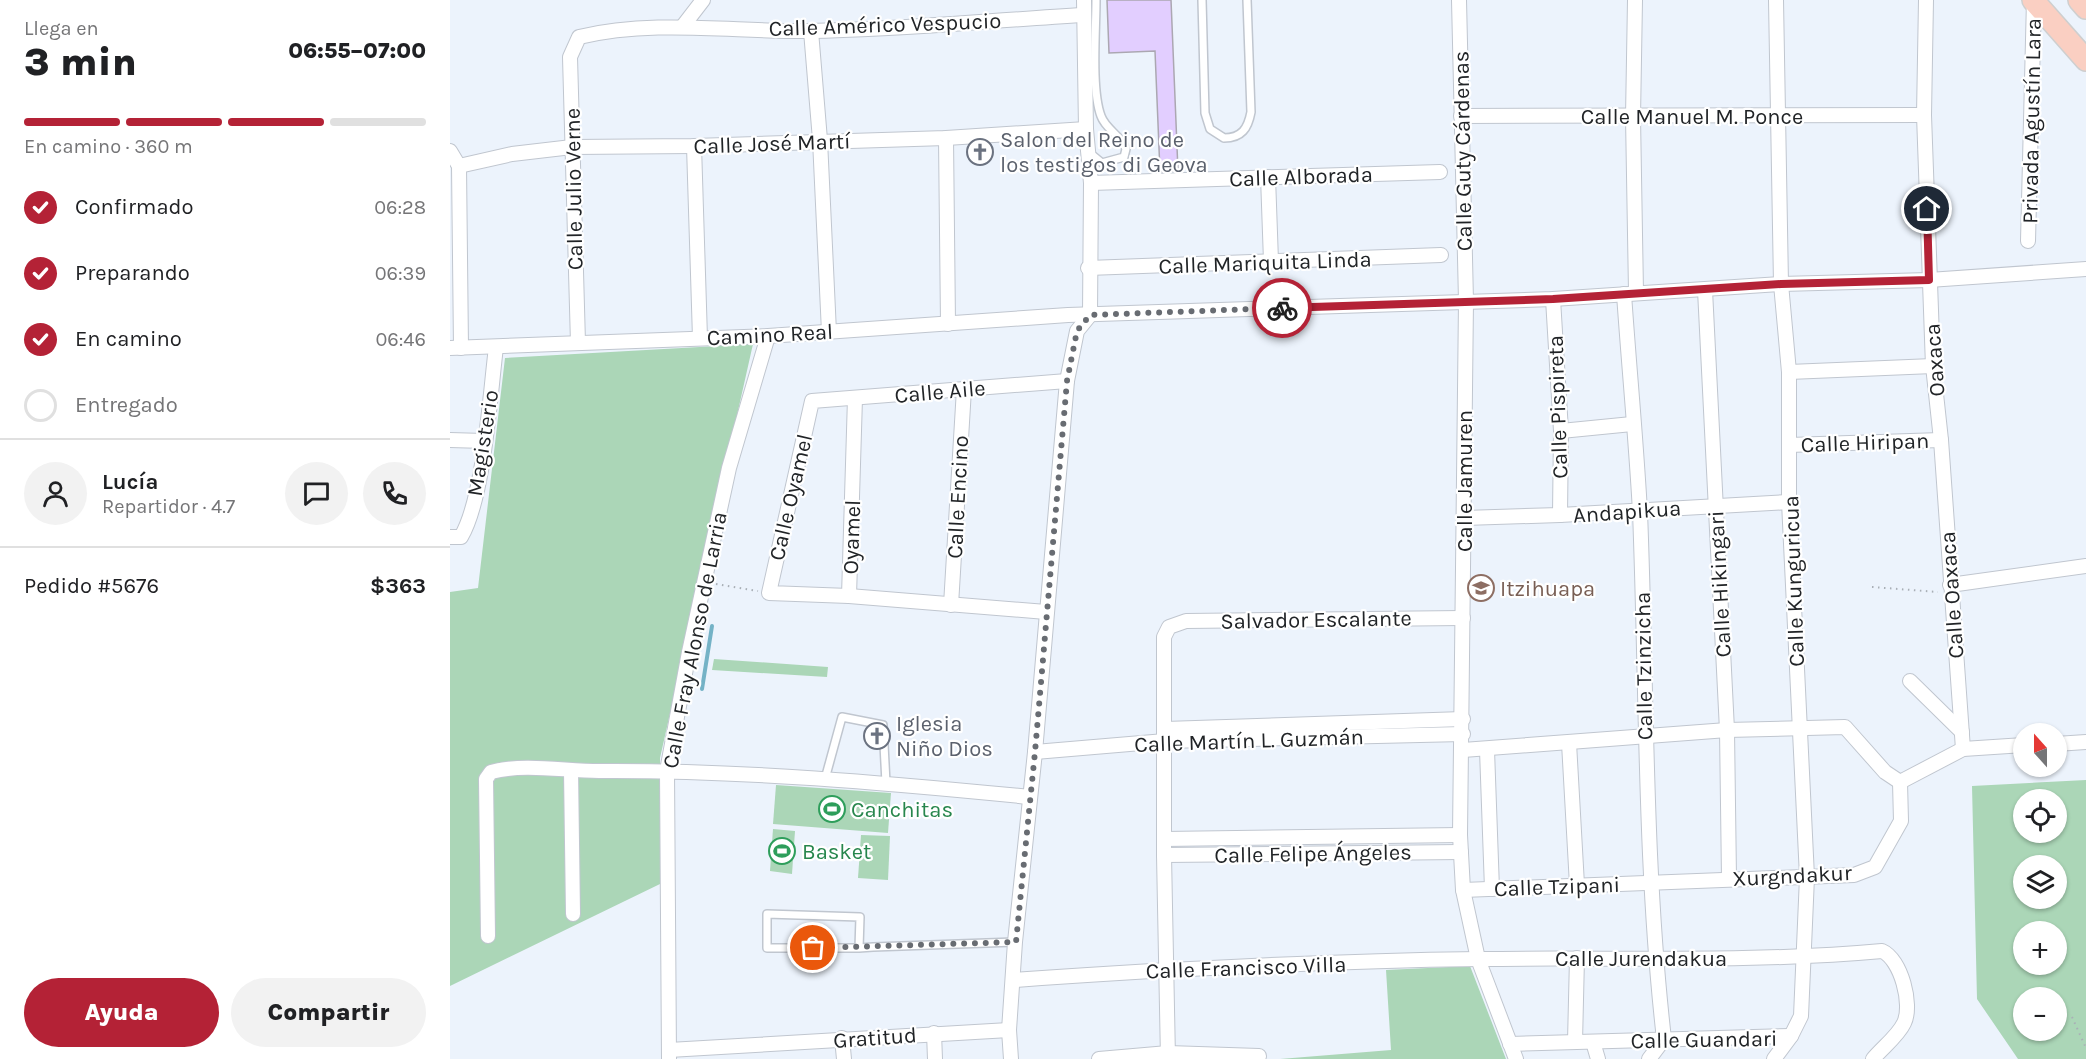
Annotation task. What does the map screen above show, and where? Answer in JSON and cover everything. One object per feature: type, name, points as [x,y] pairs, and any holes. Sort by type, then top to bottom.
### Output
[{"type":"main road","points":[[2034,0],[2086,60]]},
{"type":"main road","points":[[2079,0],[2086,8]]},
{"type":"street","points":[[682,26],[703,0]]},
{"type":"street","points":[[1011,1059],[1009,1030],[1016,942],[1067,381],[1077,331],[1090,315],[1088,268],[1090,183],[1086,129],[1084,0]]},
{"type":"street","name":"Calle Guty Cárdenas","points":[[1459,0],[1466,301]]},
{"type":"street","name":"Calle Tzinzicha","points":[[1635,0],[1630,293],[1632,424],[1640,510],[1651,882],[1655,958],[1664,1039]]},
{"type":"street","name":"Calle Kunguricua","points":[[1774,1059],[1802,1016],[1807,877],[1789,502],[1789,372],[1781,284],[1776,0]]},
{"type":"street","name":"Oaxaca","points":[[1926,0],[1924,115],[1929,280],[1933,366],[1941,440]]},
{"type":"street","name":"Privada Agustín Lara","points":[[2028,241],[2034,0]]},
{"type":"street","name":"Calle Américo Vespucio","points":[[579,37],[599,32],[682,26],[811,31],[1084,15]]},
{"type":"street","points":[[811,31],[820,140],[829,332]]},
{"type":"street","name":"Calle Julio Verne","points":[[578,343],[570,57],[579,37]]},
{"type":"street","name":"Calle Manuel M. Ponce","points":[[1461,116],[1924,115]]},
{"type":"street","name":"Calle José Martí","points":[[459,166],[512,154],[572,147],[694,146],[820,140],[946,138],[1086,129]]},
{"type":"street","points":[[946,138],[948,324]]},
{"type":"street","points":[[694,146],[700,338]]},
{"type":"street","points":[[450,151],[459,166],[455,348]]},
{"type":"street","name":"Calle Alborada","points":[[1090,183],[1440,172]]},
{"type":"street","points":[[1268,177],[1270,261]]},
{"type":"street","name":"Calle Mariquita Linda","points":[[1088,268],[1441,255]]},
{"type":"street","name":"Camino Real","points":[[455,348],[768,336],[1090,315],[1553,299],[1781,284],[1929,280],[2086,269]]},
{"type":"street","name":"Calle Hikingari","points":[[1705,290],[1727,730],[1729,878]]},
{"type":"street","name":"Calle Pispireta","points":[[1553,299],[1562,431],[1560,515]]},
{"type":"street","name":"Calle Jamuren","points":[[1466,301],[1461,835],[1463,890],[1478,959],[1515,1059]]},
{"type":"street","name":"Calle Fray Alonso de Larria","points":[[669,1054],[667,771],[729,468],[768,336]]},
{"type":"street","name":"Magisterio","points":[[455,537],[469,523],[484,441],[496,347]]},
{"type":"street","points":[[1789,372],[1933,366]]},
{"type":"street","name":"Calle Aile","points":[[812,401],[1067,381]]},
{"type":"street","name":"Calle Encino","points":[[951,605],[964,389]]},
{"type":"street","name":"Oyamel","points":[[769,593],[849,596],[855,398]]},
{"type":"street","name":"Calle Oyamel","points":[[769,593],[812,401]]},
{"type":"street","points":[[1562,431],[1632,424]]},
{"type":"street","points":[[450,440],[484,441]]},
{"type":"street","name":"Calle Hiripan","points":[[1789,445],[1941,440]]},
{"type":"street","name":"Calle Oaxaca","points":[[1941,440],[1963,749]]},
{"type":"street","name":"Andapikua","points":[[1464,518],[1789,502]]},
{"type":"street","points":[[1950,589],[2086,566]]},
{"type":"street","points":[[849,596],[1046,612]]},
{"type":"street","name":"Salvador Escalante","points":[[1165,735],[1164,637],[1169,627],[1186,621],[1463,618]]},
{"type":"street","points":[[1910,681],[1962,732]]},
{"type":"street","name":"Calle Martín L. Guzmán","points":[[1035,752],[1165,735],[1314,730],[1463,719]]},
{"type":"street","points":[[1463,750],[1487,750],[1727,730],[1845,727],[1885,772],[1900,782],[1963,749],[2013,746]]},
{"type":"street","name":"Calle Martín L. Guzmán","points":[[1314,730],[1462,734]]},
{"type":"street","points":[[1165,735],[1164,855],[1168,1056]]},
{"type":"street","points":[[2067,743],[2086,742]]},
{"type":"street","points":[[1569,743],[1578,885]]},
{"type":"street","points":[[1487,750],[1492,889]]},
{"type":"street","points":[[488,936],[486,780],[490,772],[508,768],[571,771],[667,771],[886,783],[1030,797]]},
{"type":"street","points":[[571,771],[573,914]]},
{"type":"street","name":"Xurgndakur","points":[[1651,882],[1854,875],[1875,867],[1901,821],[1900,782]]},
{"type":"street","name":"Calle Felipe Ángeles","points":[[1164,840],[1461,835]]},
{"type":"street","points":[[1319,837],[1319,853]]},
{"type":"street","name":"Calle Felipe Ángeles","points":[[1164,855],[1461,852]]},
{"type":"street","name":"Calle Tzipani","points":[[1463,890],[1651,882]]},
{"type":"street","name":"Calle Jurendakua","points":[[1478,959],[1805,958],[1882,951],[1890,955],[1897,963],[1907,1011],[1904,1024],[1873,1059]]},
{"type":"street","points":[[1575,1042],[1577,958]]},
{"type":"street","name":"Calle Francisco Villa","points":[[1014,980],[1168,969],[1478,959]]},
{"type":"street","name":"Gratitud","points":[[669,1054],[750,1052],[842,1038],[1009,1030]]},
{"type":"street","points":[[934,1033],[934,1059]]},
{"type":"street","name":"Calle Guandari","points":[[1510,1044],[1791,1036]]},
{"type":"street","points":[[842,1038],[844,1059]]},
{"type":"street","points":[[1649,1059],[1664,1039]]},
{"type":"street","points":[[1593,1042],[1598,1059]]},
{"type":"street","points":[[1099,1059],[1259,1056]]},
{"type":"lane","points":[[1088,149],[1102,163],[1124,157],[1126,149],[1116,135],[1108,129],[1098,107],[1096,0]]},
{"type":"lane","points":[[1202,0],[1205,113],[1210,129],[1224,138],[1241,134],[1246,128],[1251,112],[1247,0]]},
{"type":"lane","points":[[825,779],[842,717],[883,725],[886,783]]},
{"type":"lane","points":[[858,948],[860,917],[767,914],[767,948],[858,948],[1016,942]]},
{"type":"path","points":[[704,582],[769,593]]},
{"type":"path","points":[[1872,586],[1950,589]]},
{"type":"path","points":[[2072,1017],[2086,1048]]},
{"type":"green space","points":[[753,344],[660,758],[660,884],[450,986],[450,592],[478,588],[505,358]]},
{"type":"green space","points":[[714,659],[828,667],[827,677],[712,670]]},
{"type":"green space","points":[[2086,780],[2086,1059],[2018,1059],[1977,999],[1972,786]]},
{"type":"green space","name":"Canchitas","points":[[776,785],[891,793],[888,833],[773,824]]},
{"type":"green space","name":"Basket","points":[[773,829],[795,831],[792,874],[770,871]]},
{"type":"green space","points":[[861,835],[890,836],[888,880],[858,878]]},
{"type":"green space","points":[[1470,966],[1506,1059],[1280,1059],[1391,1050],[1386,970]]},
{"type":"building","points":[[1107,0],[1171,0],[1178,171],[1160,172],[1155,51],[1109,53]]},
{"type":"waterway","points":[[702,689],[712,626]]},
{"type":"way so far","points":[[813,948],[1016,942],[1067,381],[1077,331],[1090,315],[1282,308]]},
{"type":"place","name":"Salon del Reino de los testigos di Geova","points":[[980,152]]},
{"type":"place","name":"Itzihuapa","points":[[1481,588]]},
{"type":"place","name":"Iglesia Niño Dios","points":[[877,736]]},
{"type":"place","name":"Canchitas","points":[[832,809]]},
{"type":"place","name":"Basket","points":[[782,851]]},
{"type":"route","points":[[1282,308],[1553,299],[1781,284],[1929,280],[1927,209]]}]
